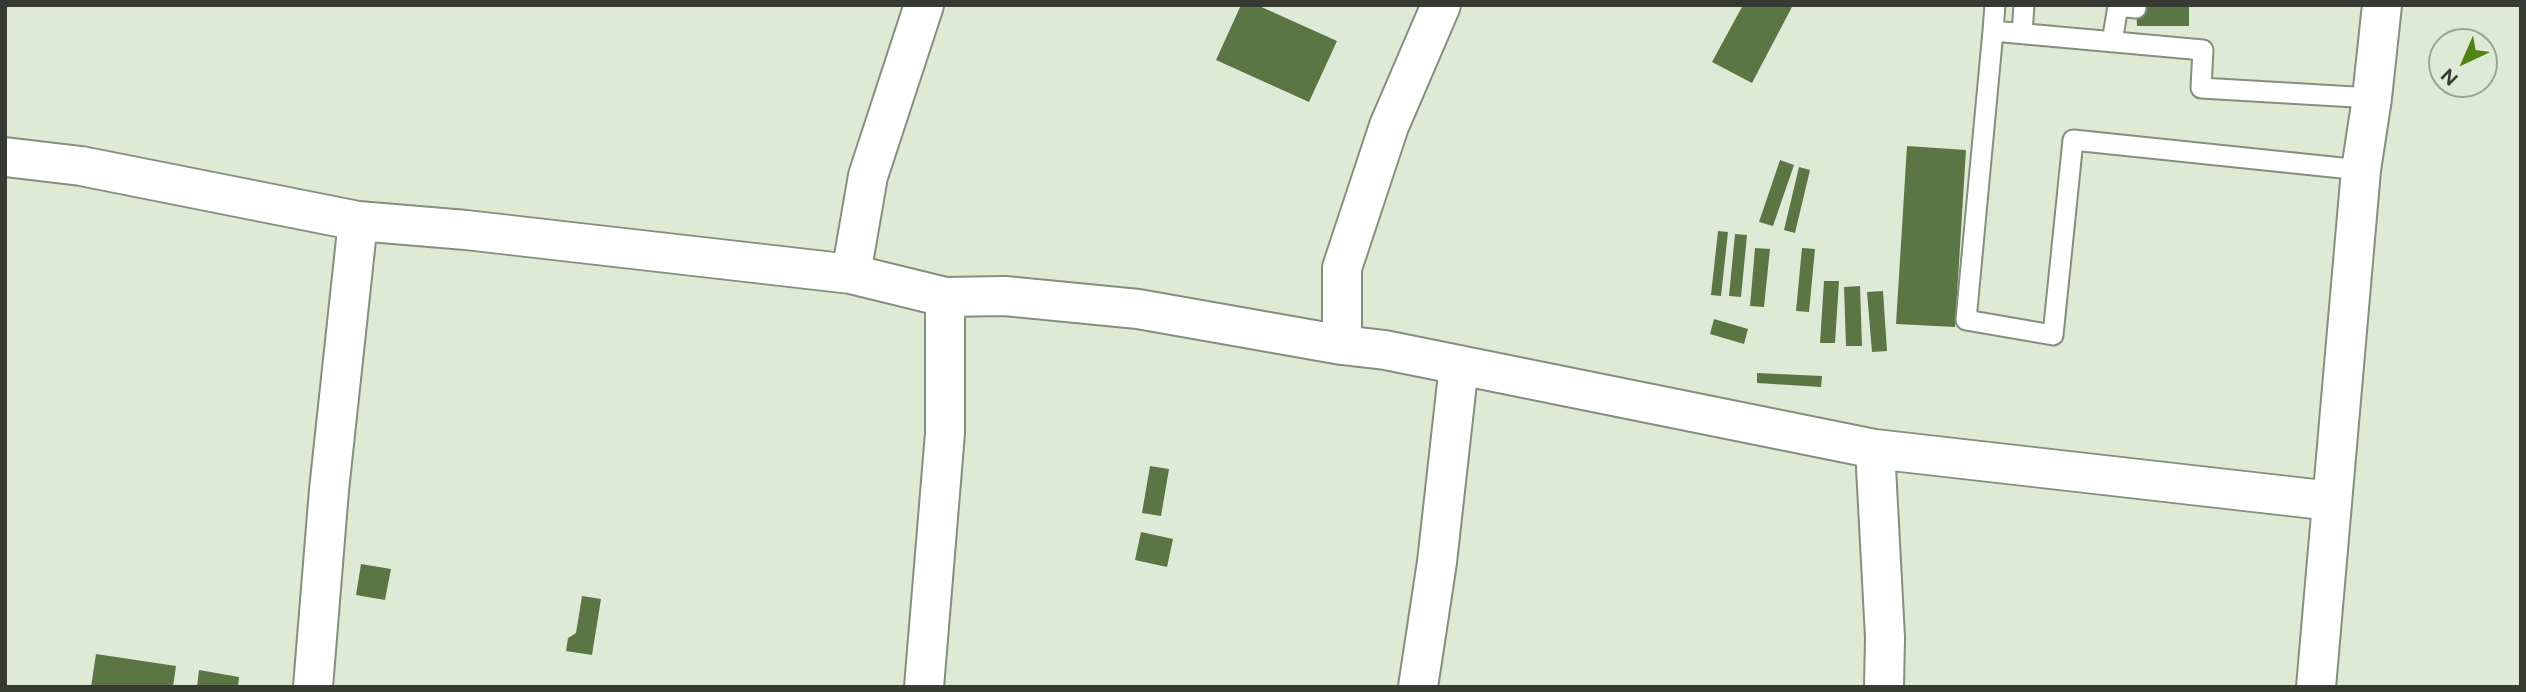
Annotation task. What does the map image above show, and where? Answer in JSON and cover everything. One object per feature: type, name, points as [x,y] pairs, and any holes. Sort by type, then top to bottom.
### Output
[{"type":"street","points":[[851,274],[868,176],[923,5]]},
{"type":"street","points":[[1342,345],[1342,268],[1389,126],[1441,5]]},
{"type":"street","points":[[2316,687],[2361,170],[2382,5]]},
{"type":"street","points":[[5,157],[82,166],[358,221],[466,230],[851,274],[945,297],[1004,296],[1138,309],[1342,345],[1385,350],[1875,449],[2332,501]]},
{"type":"street","points":[[313,687],[329,490],[358,221]]},
{"type":"street","points":[[924,687],[945,433],[945,297]]},
{"type":"street","points":[[1418,687],[1437,562],[1459,365]]},
{"type":"street","points":[[1875,449],[1885,637],[1884,687]]},
{"type":"lane","points":[[1994,5],[1966,320],[2053,335],[2073,140],[2361,170]]},
{"type":"lane","points":[[2022,33],[2024,5]]},
{"type":"lane","points":[[2112,42],[2118,6],[2136,8]]},
{"type":"lane","points":[[1993,31],[2203,50],[2200,88],[2372,98]]},
{"type":"building","points":[[1241,5],[1257,5],[1337,41],[1309,102],[1216,60]]},
{"type":"building","points":[[1743,5],[1793,5],[1752,83],[1712,62]]},
{"type":"building","points":[[2136,5],[2189,5],[2189,26],[2137,26]]},
{"type":"building","points":[[1907,146],[1966,150],[1955,327],[1896,324]]},
{"type":"building","points":[[1780,160],[1794,165],[1773,226],[1759,222]]},
{"type":"building","points":[[1799,167],[1810,170],[1795,233],[1784,230]]},
{"type":"building","points":[[1718,231],[1728,232],[1721,296],[1711,295]]},
{"type":"building","points":[[1735,234],[1747,235],[1741,297],[1729,296]]},
{"type":"building","points":[[1755,248],[1770,249],[1764,307],[1750,306]]},
{"type":"building","points":[[1802,248],[1815,249],[1809,312],[1796,311]]},
{"type":"building","points":[[1824,281],[1839,281],[1835,343],[1820,343]]},
{"type":"building","points":[[1860,286],[1862,346],[1846,346],[1844,287]]},
{"type":"building","points":[[1883,291],[1887,351],[1872,352],[1867,292]]},
{"type":"building","points":[[1714,319],[1748,329],[1744,344],[1710,334]]},
{"type":"building","points":[[1757,373],[1822,376],[1821,387],[1757,383]]},
{"type":"building","points":[[1150,466],[1169,469],[1161,516],[1142,513]]},
{"type":"building","points":[[1141,532],[1173,539],[1167,567],[1135,560]]},
{"type":"building","points":[[361,564],[391,569],[385,600],[356,595]]},
{"type":"building","points":[[582,596],[601,599],[592,655],[566,651],[568,638],[576,633]]},
{"type":"building","points":[[96,654],[176,666],[173,687],[91,687]]},
{"type":"building","points":[[199,670],[239,677],[238,687],[197,687]]}]
